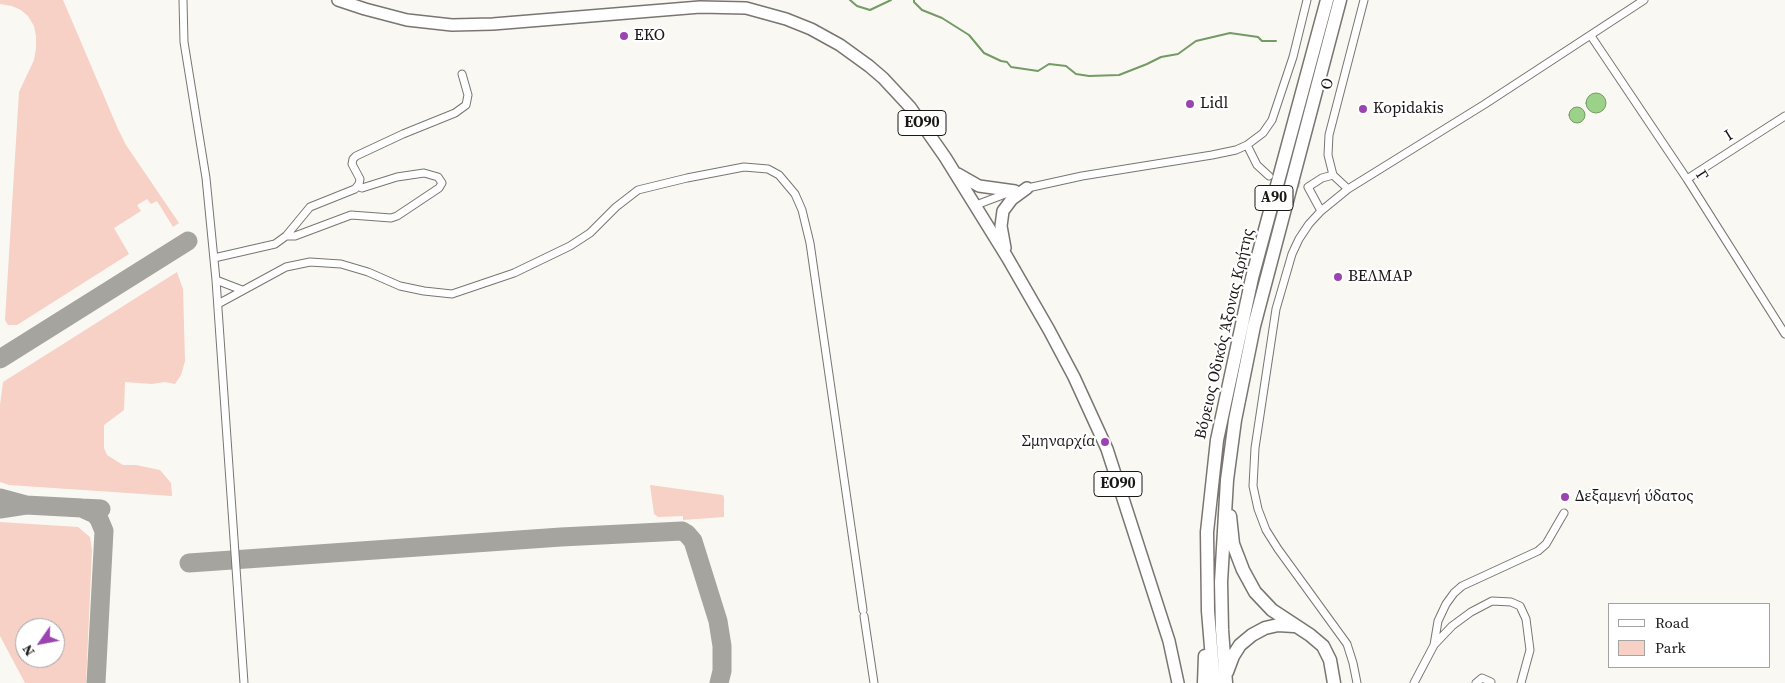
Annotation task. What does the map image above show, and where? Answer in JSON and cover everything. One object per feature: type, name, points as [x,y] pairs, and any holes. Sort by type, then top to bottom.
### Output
[{"type":"highway","name":"Βόρειος Οδικός Άξονας Κρήτης","points":[[1222,682],[1208,611],[1207,532],[1217,440],[1252,278],[1327,0]]},
{"type":"highway","name":"Βόρειος Οδικός Άξονας Κρήτης","points":[[1222,682],[1223,533],[1227,480],[1235,420],[1265,283],[1340,0]]},
{"type":"highway","points":[[1244,372],[1231,500],[1230,521],[1233,544],[1242,570],[1255,592],[1272,610],[1296,627],[1310,634],[1323,646],[1330,660],[1334,683]]},
{"type":"highway","points":[[1204,683],[1208,611]]},
{"type":"highway","points":[[1222,682],[1240,645],[1252,635],[1265,628],[1278,625],[1296,627]]},
{"type":"main road","name":"ΕΟ90","points":[[338,0],[401,19],[444,25],[493,24],[700,7],[746,8],[786,19],[811,29],[840,45],[883,78],[910,106],[976,205],[1062,354],[1106,449],[1169,641],[1178,683]]},
{"type":"main road","points":[[955,173],[979,186],[1015,191]]},
{"type":"main road","points":[[1007,257],[1001,226],[1003,211],[1012,199],[1027,188]]},
{"type":"street","points":[[183,0],[184,42],[204,163],[216,280],[244,683]]},
{"type":"street","points":[[976,205],[995,197],[1027,188],[1082,176],[1212,155],[1236,150],[1247,145],[1263,133],[1272,120],[1293,57],[1307,0]]},
{"type":"street","name":"Ο","points":[[1332,175],[1328,155],[1329,135],[1364,0]]},
{"type":"street","points":[[1357,683],[1347,644],[1266,530],[1258,509],[1253,486],[1255,448],[1276,309],[1295,248],[1309,224],[1321,210],[1348,189],[1591,36],[1644,0]]},
{"type":"street","name":"Γ","points":[[1591,36],[1687,179],[1785,334]]},
{"type":"street","points":[[358,186],[360,179],[352,164],[356,156],[402,134],[455,113],[466,105],[468,95],[462,74]]},
{"type":"street","name":"Ι","points":[[1687,179],[1785,116]]},
{"type":"street","points":[[1247,145],[1257,165],[1269,176]]},
{"type":"street","points":[[218,304],[286,267],[298,263],[320,261],[352,267],[400,286],[452,294],[514,273],[570,246],[590,233],[616,206],[638,190],[744,167],[768,169],[778,175],[794,194],[802,210],[810,243],[874,683]]},
{"type":"street","points":[[214,258],[275,244],[286,236],[310,207],[358,186],[362,188],[398,176],[424,173],[438,177],[442,183],[439,188],[397,216],[390,218],[351,215],[295,236],[286,236]]},
{"type":"street","points":[[1321,210],[1304,186],[1332,175],[1348,189]]},
{"type":"street","points":[[216,280],[242,290]]},
{"type":"street","points":[[1434,645],[1438,621],[1454,593],[1462,586],[1538,551],[1546,544],[1564,513]]},
{"type":"street","points":[[1414,683],[1434,645],[1452,626],[1492,600],[1511,602],[1520,606],[1526,619],[1530,650],[1520,683]]},
{"type":"street","points":[[1476,683],[1482,678],[1491,682]]},
{"type":"green space","points":[[0,0],[63,0],[126,145],[179,223],[173,227],[157,201],[151,204],[147,199],[137,205],[141,211],[114,228],[129,254],[17,325],[8,325],[5,320],[19,92],[34,60],[36,36],[34,26],[28,16],[12,6],[0,4]]},
{"type":"green space","points":[[177,272],[183,289],[185,361],[181,375],[175,384],[165,382],[152,384],[125,382],[124,410],[104,425],[104,448],[107,455],[123,465],[136,465],[160,470],[171,483],[172,496],[9,485],[0,482],[0,405],[3,382]]},
{"type":"green space","points":[[650,485],[723,495],[724,517],[683,520],[683,516],[658,517],[654,514]]},
{"type":"green space","points":[[0,522],[78,527],[90,537],[92,550],[86,683],[25,683],[17,668],[65,668],[65,618],[15,618],[15,664],[0,636]]},
{"type":"shaded area","points":[[1596,93],[1603,96],[1606,103],[1603,110],[1596,113],[1589,110],[1586,103],[1589,96]]},
{"type":"shaded area","points":[[1574,107],[1580,107],[1585,112],[1583,121],[1574,123],[1569,118],[1569,112]]},
{"type":"waterway","points":[[850,0],[857,6],[870,10],[891,0]]},
{"type":"waterway","points":[[914,0],[922,10],[942,18],[969,35],[984,53],[1007,62],[1011,67],[1038,71],[1049,64],[1066,66],[1076,74],[1089,76],[1119,75],[1161,57],[1178,54],[1196,41],[1230,33],[1258,37],[1262,41],[1276,41]]},
{"type":"taxiway","points":[[0,359],[188,241]]},
{"type":"taxiway","points":[[0,498],[26,505],[0,509]]},
{"type":"taxiway","points":[[26,505],[82,508]]},
{"type":"taxiway","points":[[96,683],[104,531],[95,514],[82,508],[101,509]]},
{"type":"taxiway","points":[[189,563],[561,537],[682,531],[693,541],[718,621],[722,646],[722,671],[719,683]]},
{"type":"tunnel","points":[[1276,178],[1300,185]]},
{"type":"place","name":"EKO","points":[[624,36]]},
{"type":"place","name":"Lidl","points":[[1190,104]]},
{"type":"place","name":"Kopidakis","points":[[1363,109]]},
{"type":"place","name":"ΒΕΛΜΑΡ","points":[[1338,277]]},
{"type":"place","name":"Σμηναρχία","points":[[1105,442]]},
{"type":"place","name":"Δεξαμενή ύδατος","points":[[1565,497]]}]
